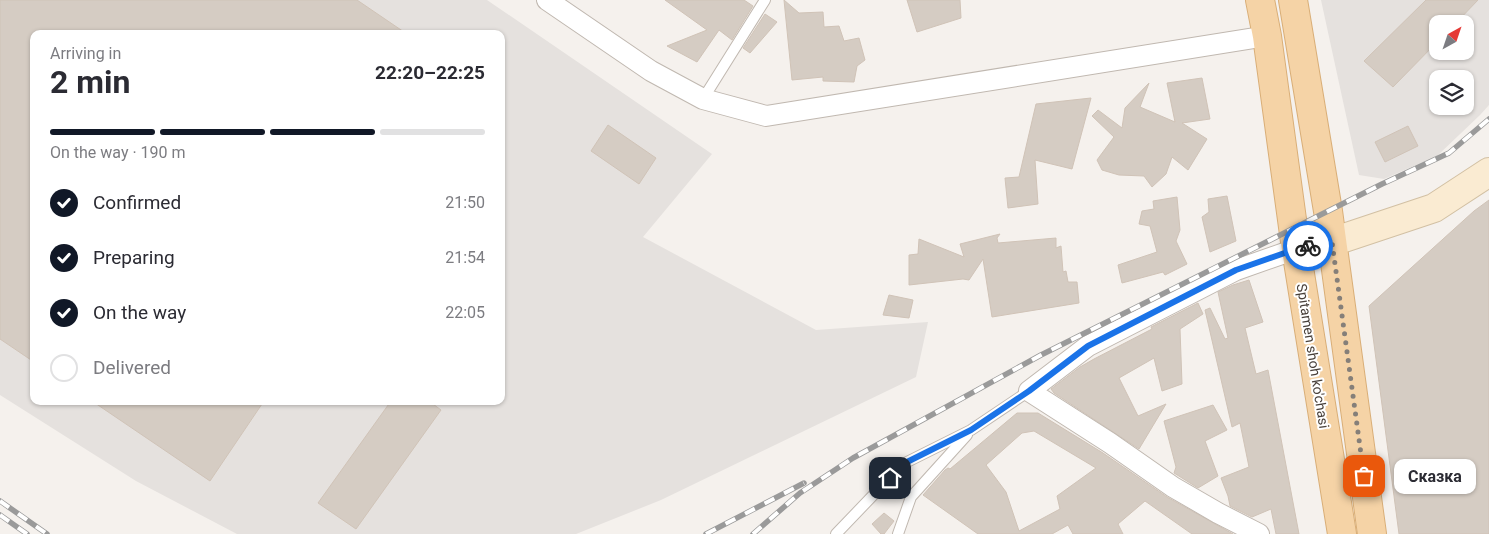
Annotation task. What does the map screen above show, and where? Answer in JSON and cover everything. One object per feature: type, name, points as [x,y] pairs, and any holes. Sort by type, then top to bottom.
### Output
[{"type":"main road","name":"Spitamen shoh ko'chasi","points":[[1260,0],[1267,36],[1296,249],[1342,534]]},
{"type":"main road","points":[[1293,0],[1332,242],[1372,534]]},
{"type":"street","points":[[548,0],[651,71],[703,99],[766,116],[1267,36]]},
{"type":"street","points":[[1260,534],[1172,487],[1110,443],[1029,391],[1088,346],[1236,270],[1296,249],[1332,242],[1434,208],[1489,172]]},
{"type":"lane","points":[[703,99],[765,0]]},
{"type":"lane","points":[[836,534],[903,464],[971,430],[1029,391]]},
{"type":"lane","points":[[898,534],[911,497],[971,430]]},
{"type":"shaded area","points":[[0,0],[487,0],[712,154],[643,237],[816,330],[928,322],[916,377],[661,500],[576,534],[237,534],[136,481],[0,395]]},
{"type":"shaded area","points":[[1321,0],[1489,0],[1489,105],[1437,156],[1384,179],[1359,175]]},
{"type":"building","points":[[0,0],[357,0],[401,30],[30,30],[30,359],[0,339]]},
{"type":"building","points":[[665,0],[744,0],[753,6],[732,40],[719,30],[697,62],[667,46],[707,30]]},
{"type":"building","points":[[784,0],[799,13],[823,12],[824,27],[839,26],[844,41],[859,38],[865,60],[857,66],[854,82],[823,81],[823,77],[792,80]]},
{"type":"building","points":[[907,0],[960,0],[961,18],[917,32]]},
{"type":"building","points":[[1426,0],[1478,0],[1464,15],[1429,15],[1429,50],[1393,87],[1364,61]]},
{"type":"building","points":[[765,14],[777,22],[750,53],[743,48]]},
{"type":"building","points":[[1202,78],[1210,119],[1182,123],[1207,139],[1188,170],[1172,157],[1166,174],[1152,187],[1144,176],[1119,175],[1102,170],[1097,160],[1114,137],[1092,116],[1098,110],[1122,128],[1125,108],[1149,83],[1140,107],[1175,122],[1167,83]]},
{"type":"building","points":[[1091,98],[1072,169],[1035,160],[1038,204],[1008,208],[1005,178],[1019,177],[1036,104]]},
{"type":"building","points":[[608,125],[656,158],[639,184],[591,151]]},
{"type":"building","points":[[1408,126],[1418,146],[1385,162],[1375,142]]},
{"type":"building","points":[[1227,196],[1236,241],[1210,252],[1202,217],[1209,212],[1208,199]]},
{"type":"building","points":[[1177,197],[1180,230],[1176,241],[1187,264],[1165,275],[1163,272],[1122,283],[1118,265],[1157,252],[1150,226],[1139,224],[1142,211],[1154,209],[1153,201]]},
{"type":"building","points":[[1489,200],[1489,534],[1399,534],[1369,306],[1474,211]]},
{"type":"building","points":[[1000,234],[997,238],[998,243],[1056,238],[1056,248],[1061,246],[1063,272],[1066,271],[1068,282],[1077,282],[1079,303],[992,317],[983,259],[969,280],[909,285],[909,255],[918,254],[919,239],[964,257],[960,244]]},
{"type":"building","points":[[1249,280],[1263,322],[1245,328],[1256,374],[1268,370],[1299,534],[1276,534],[1271,509],[1252,517],[1230,506],[1221,478],[1249,467],[1240,423],[1232,427],[1205,310],[1210,308],[1225,339],[1228,338],[1218,292]]},
{"type":"building","points":[[889,295],[913,300],[909,318],[883,315]]},
{"type":"building","points":[[1198,303],[1203,314],[1180,329],[1182,384],[1162,391],[1154,358],[1119,378],[1138,416],[1166,404],[1139,449],[1054,393],[1051,389],[1080,367]]},
{"type":"building","points":[[98,405],[261,405],[210,481]]},
{"type":"building","points":[[388,405],[434,405],[441,410],[356,529],[318,503]]},
{"type":"building","points":[[1213,405],[1227,430],[1205,441],[1218,476],[1198,488],[1174,473],[1176,467],[1164,421]]},
{"type":"building","points":[[1017,413],[1038,413],[1103,453],[1167,497],[1233,534],[1192,534],[1145,501],[1118,524],[1123,534],[1073,534],[1068,525],[1052,534],[978,534],[923,495],[945,470],[950,469]],"holes":[[[1034,431],[1096,468],[1057,496],[1060,509],[1019,531],[1006,492],[986,465],[1022,433]]]},
{"type":"building","points":[[884,513],[894,521],[884,534],[881,534],[872,524]]},
{"type":"railway","points":[[753,534],[800,493],[853,458],[1041,355],[1382,184],[1449,153],[1489,119]]},
{"type":"railway","points":[[706,534],[804,483]]},
{"type":"railway","points":[[0,501],[47,534]]},
{"type":"railway","points":[[0,515],[27,534]]},
{"type":"way so far","points":[[1308,246],[1332,242],[1364,476]]},
{"type":"place","name":"Сказка","points":[[1364,476]]},
{"type":"route","points":[[890,478],[903,464],[971,430],[1007,406],[1088,346],[1236,270],[1308,246]]}]
